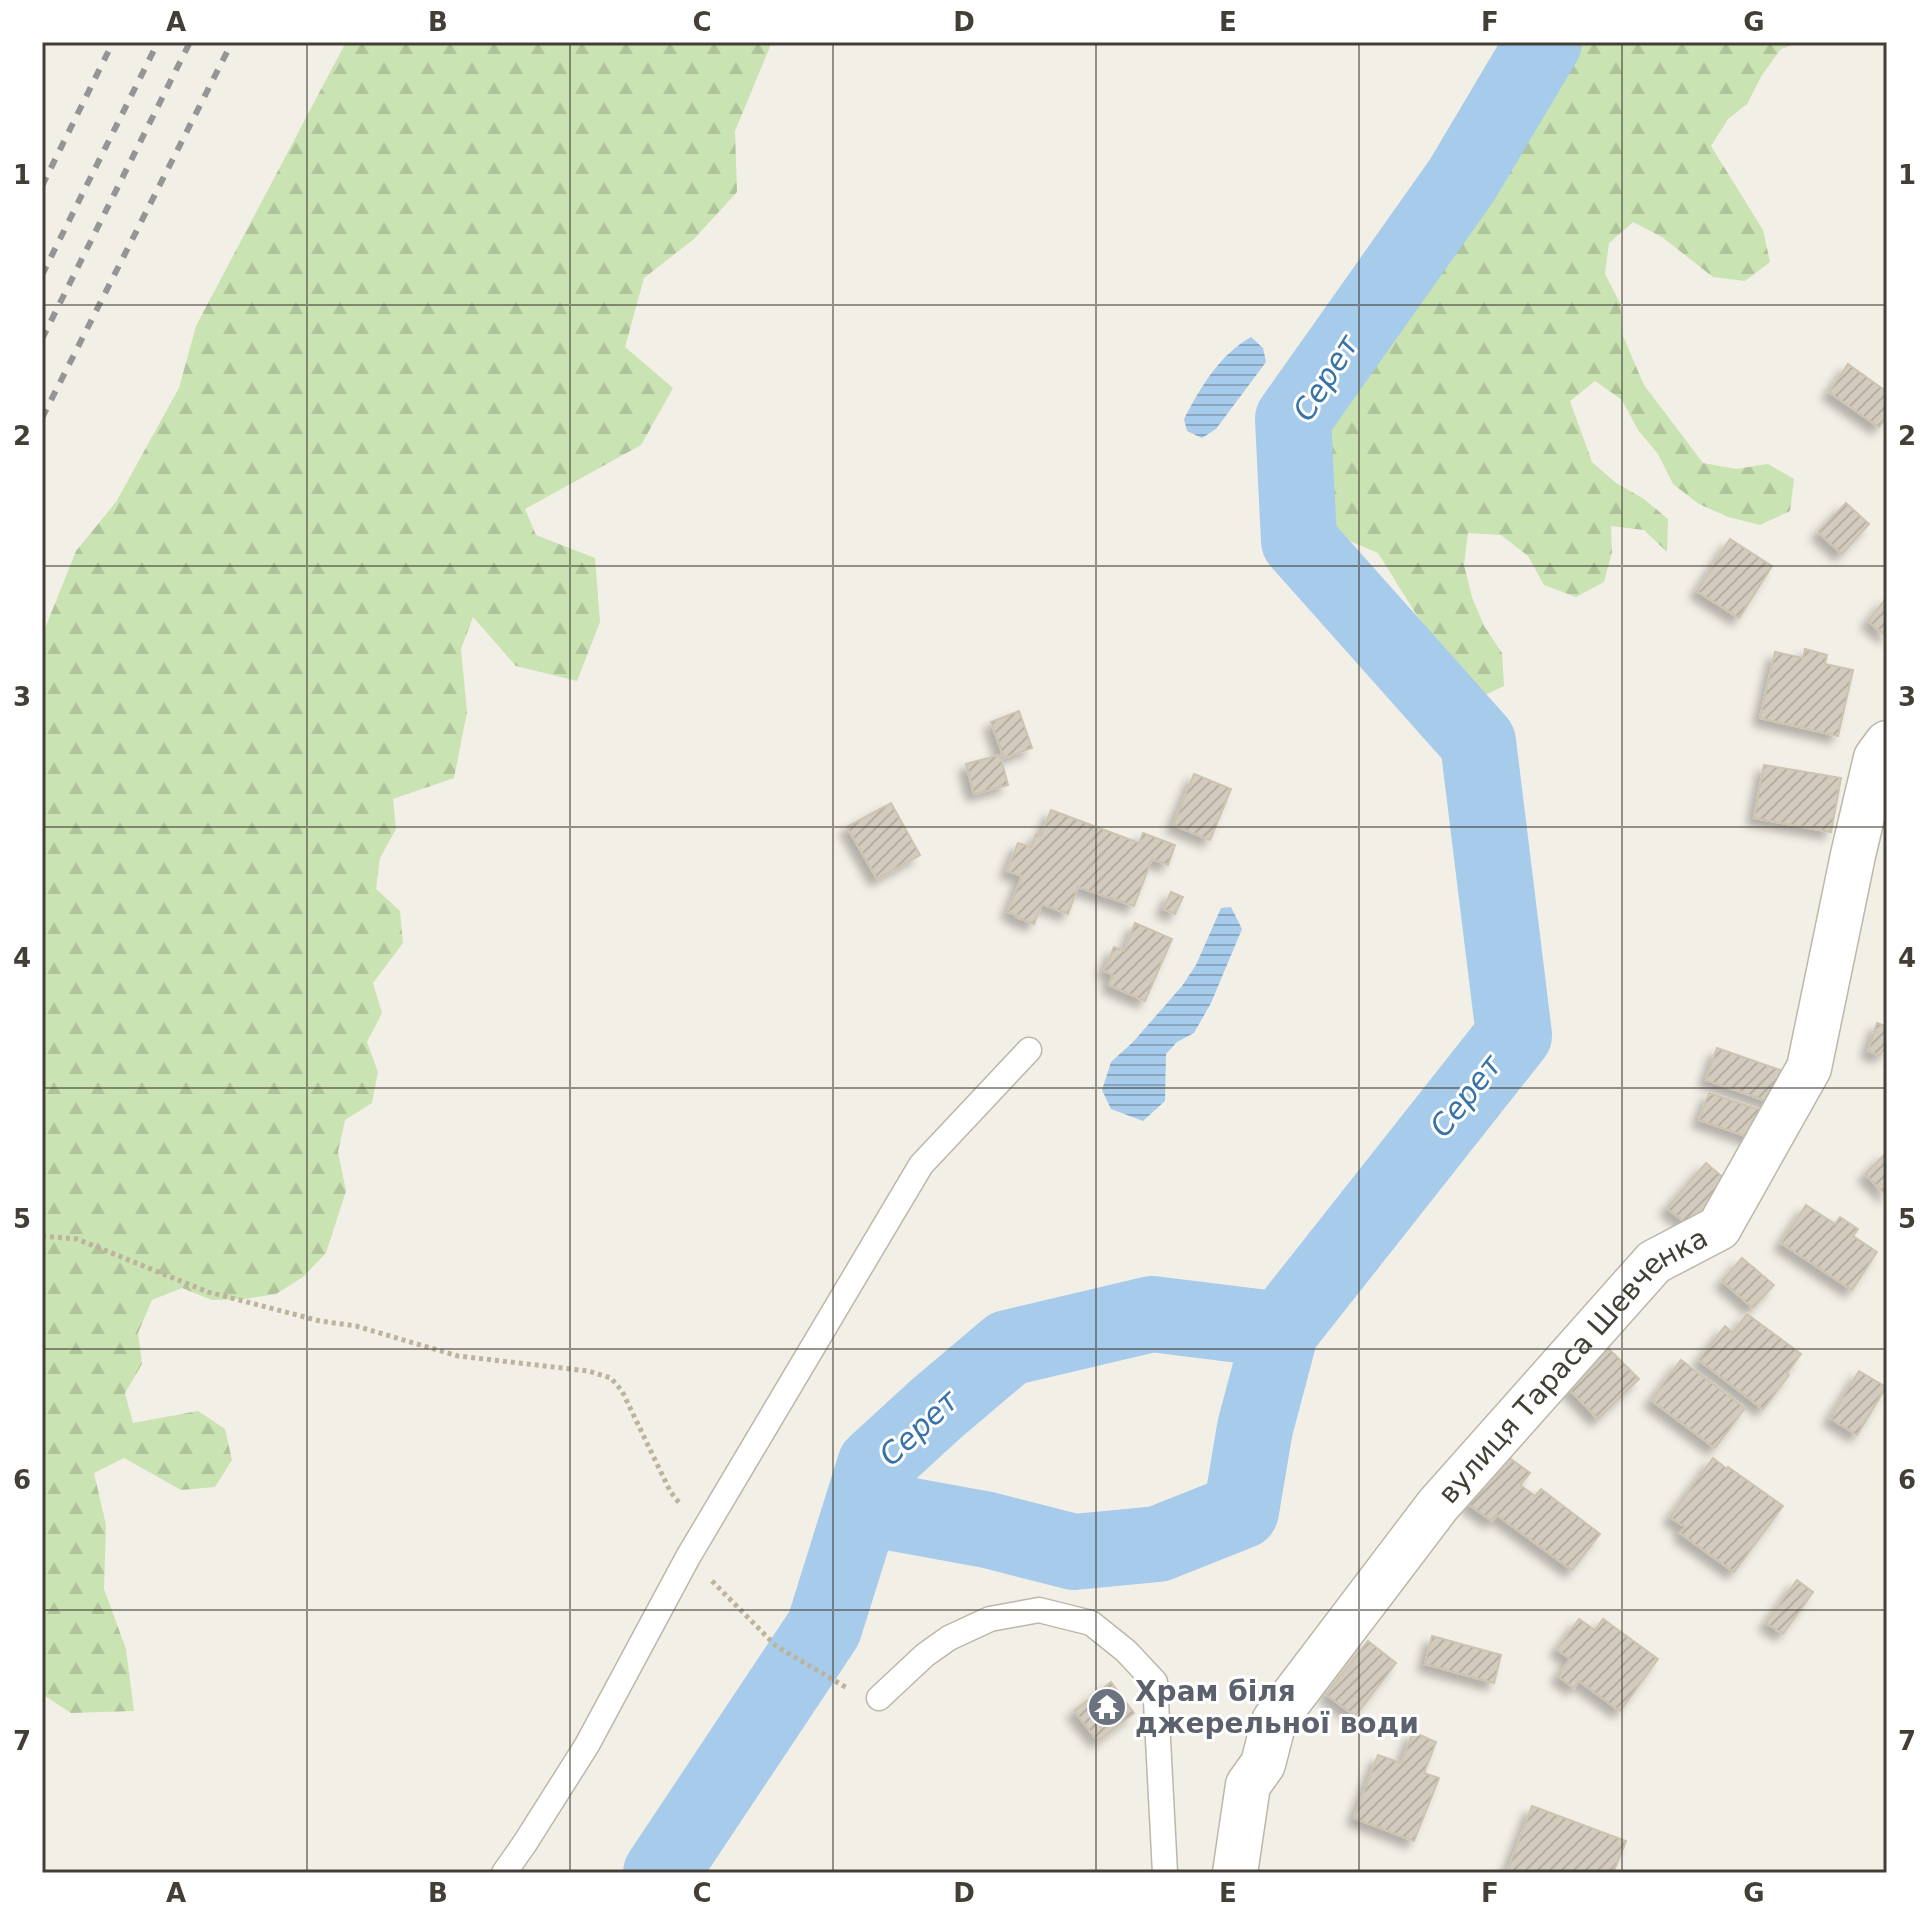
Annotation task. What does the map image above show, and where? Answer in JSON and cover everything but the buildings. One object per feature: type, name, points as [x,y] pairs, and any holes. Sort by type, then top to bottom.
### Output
[{"type":"street","name":"вулиця Тараса Шевченка","points":[[1235,1873],[1248,1785],[1263,1764],[1274,1721],[1438,1505],[1654,1262],[1719,1228],[1809,1068],[1876,758],[1887,743]]},
{"type":"lane","points":[[504,1873],[587,1745],[688,1557],[921,1165],[1029,1050]]},
{"type":"lane","points":[[879,1698],[925,1655],[949,1638],[990,1619],[1039,1610],[1091,1623],[1126,1651],[1155,1682],[1165,1873]]},
{"type":"path","points":[[42,1236],[77,1239],[208,1292],[320,1321],[356,1326],[458,1356],[588,1371],[611,1378],[622,1391],[670,1491],[690,1517],[688,1557],[776,1646],[847,1688]]},
{"type":"green space","points":[[346,42],[772,42],[735,131],[737,192],[694,239],[644,278],[625,347],[673,388],[641,445],[525,509],[536,535],[595,558],[600,622],[577,681],[516,666],[473,617],[461,649],[467,712],[454,778],[393,799],[396,829],[380,858],[376,889],[400,911],[403,943],[373,983],[382,1013],[367,1042],[378,1072],[372,1103],[345,1120],[338,1152],[346,1191],[326,1253],[303,1277],[276,1294],[212,1300],[182,1288],[152,1300],[138,1333],[142,1364],[125,1393],[133,1423],[198,1411],[225,1429],[232,1460],[215,1487],[181,1490],[124,1458],[94,1473],[106,1525],[104,1589],[126,1649],[134,1711],[71,1713],[42,1694],[42,636],[76,551],[116,502],[179,388],[196,326]]},
{"type":"green space","points":[[1571,42],[1800,42],[1781,49],[1762,75],[1747,104],[1728,119],[1711,146],[1763,230],[1770,262],[1745,281],[1713,277],[1662,237],[1633,222],[1609,243],[1605,274],[1620,303],[1623,336],[1644,385],[1703,463],[1736,469],[1768,464],[1794,479],[1790,511],[1760,525],[1728,517],[1699,504],[1673,484],[1658,454],[1638,430],[1622,400],[1595,381],[1570,401],[1592,462],[1668,519],[1667,552],[1644,530],[1611,526],[1612,552],[1604,582],[1576,597],[1544,585],[1528,556],[1501,535],[1468,533],[1464,565],[1484,626],[1502,653],[1504,686],[1474,700],[1378,553],[1347,540],[1324,514],[1308,484],[1315,451],[1354,396],[1364,333],[1393,277],[1447,237],[1496,194],[1530,139],[1552,78]]},
{"type":"water","points":[[1251,337],[1263,348],[1266,362],[1216,429],[1202,438],[1187,431],[1184,419],[1204,384],[1220,362]]},
{"type":"water","points":[[1231,907],[1242,929],[1211,1003],[1194,1033],[1177,1042],[1166,1054],[1165,1101],[1143,1121],[1111,1109],[1102,1090],[1111,1062],[1133,1042],[1182,986],[1196,965],[1221,908]]},
{"type":"waterway","name":"Серет","points":[[661,1873],[824,1628],[875,1465],[1008,1348],[1152,1314],[1281,1330],[1514,1035],[1478,742],[1299,541],[1293,419],[1462,180],[1544,42]]},
{"type":"waterway","points":[[862,1507],[988,1530],[1074,1552],[1158,1544],[1241,1511],[1255,1428],[1281,1330]]},
{"type":"railway","points":[[42,186],[113,42]]},
{"type":"railway","points":[[42,275],[158,42]]},
{"type":"railway","points":[[42,339],[190,42]]},
{"type":"railway","points":[[42,418],[232,42]]},
{"type":"place","name":"Храм біля джерельної води","points":[[1107,1707]]}]
